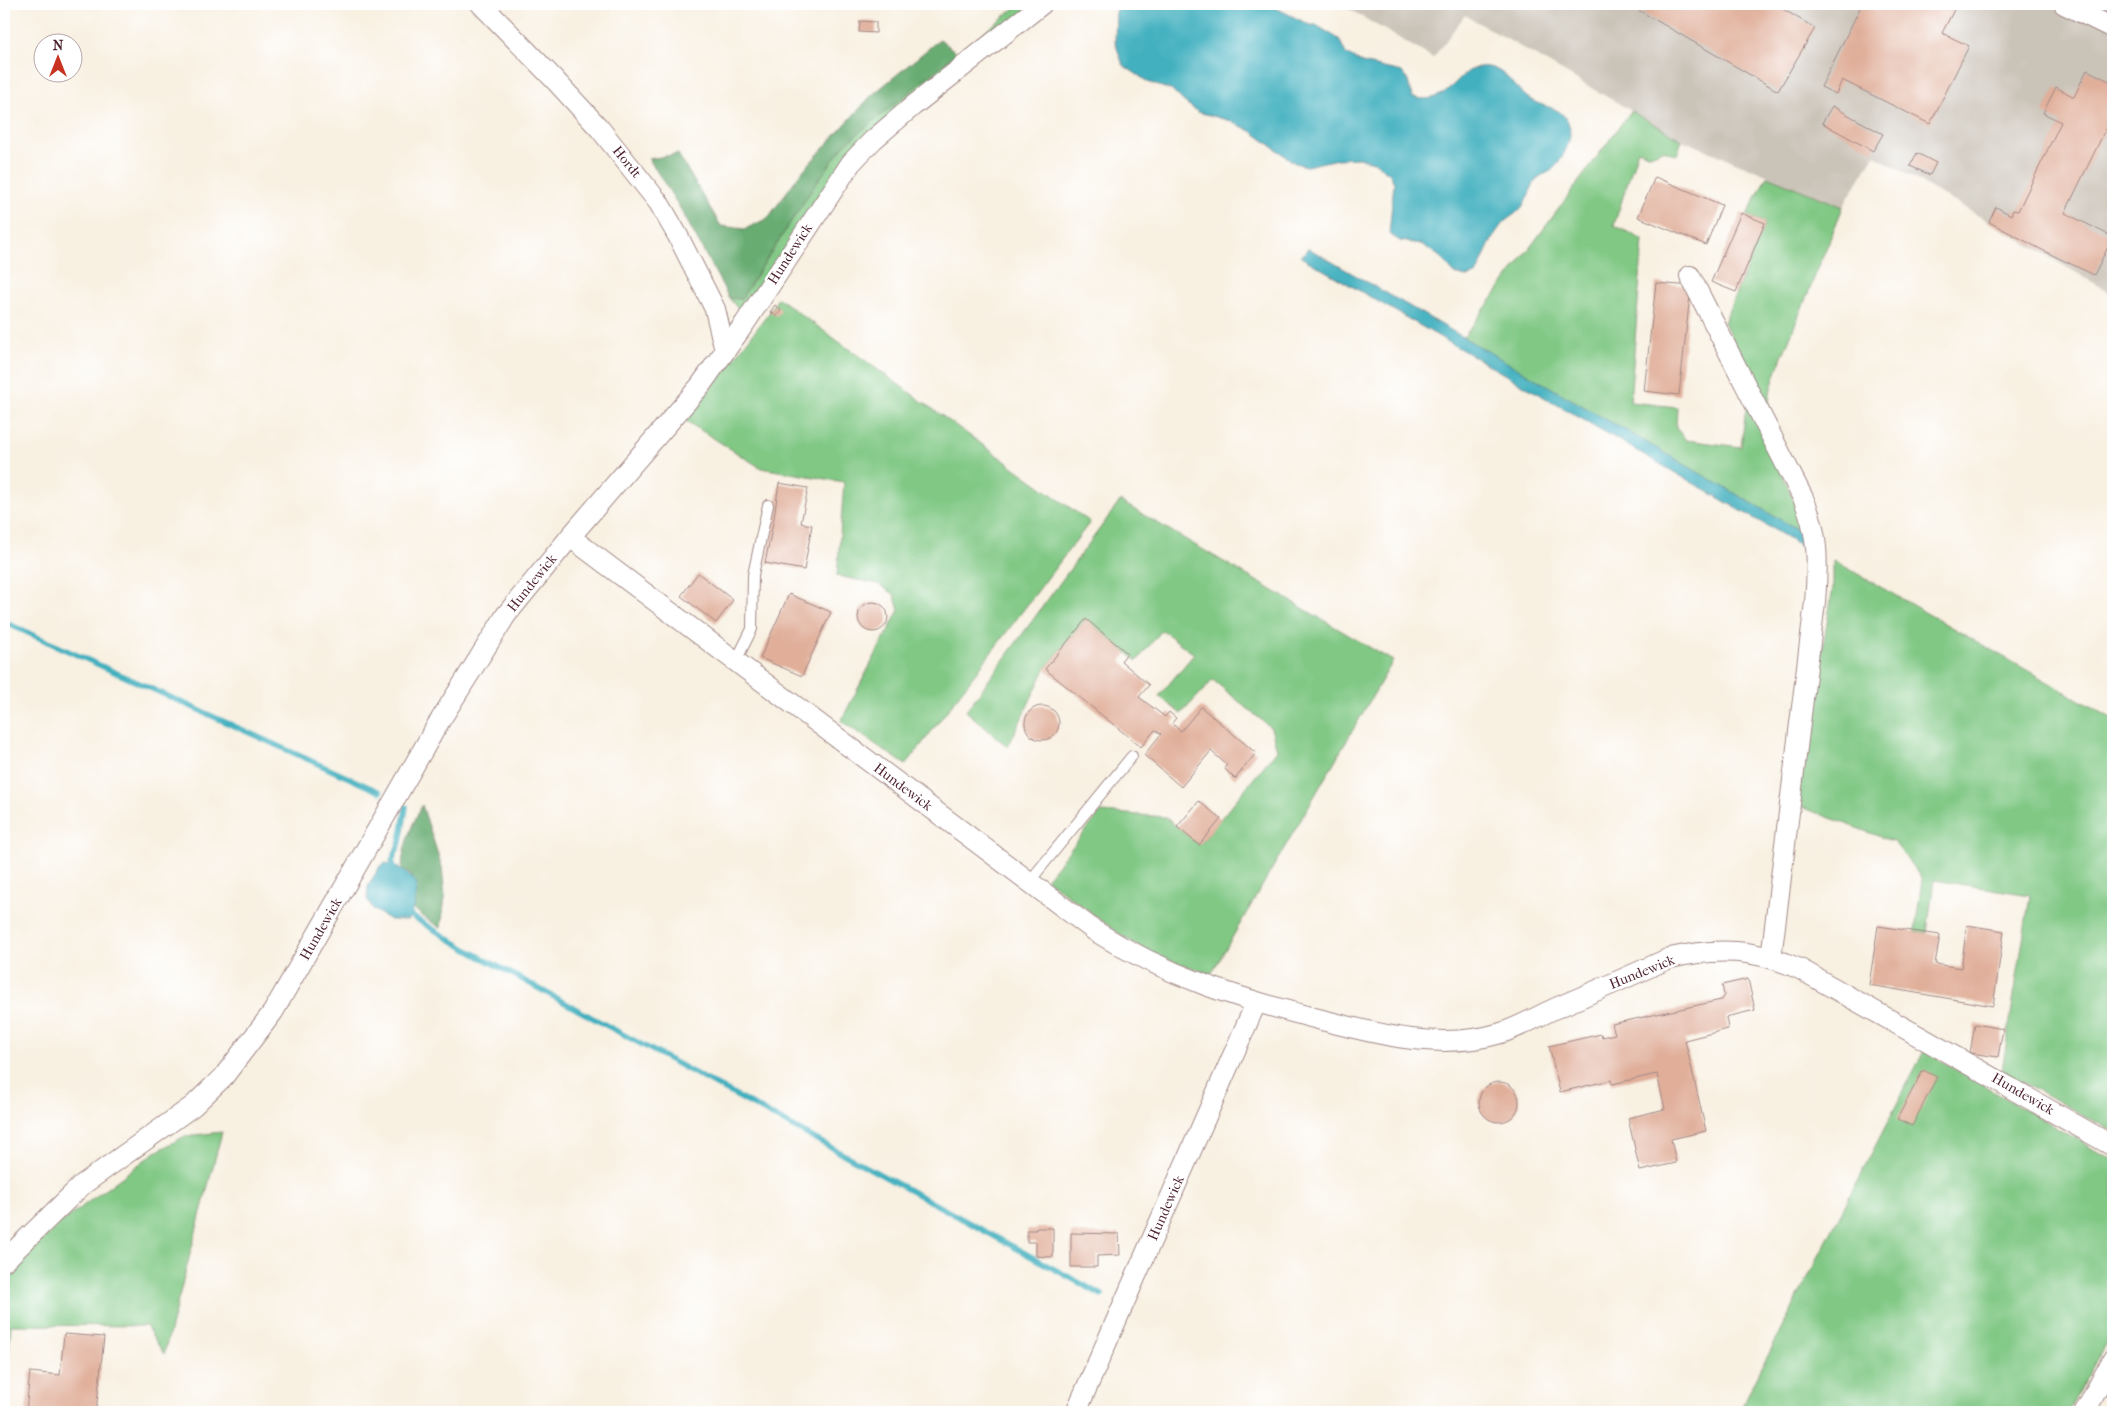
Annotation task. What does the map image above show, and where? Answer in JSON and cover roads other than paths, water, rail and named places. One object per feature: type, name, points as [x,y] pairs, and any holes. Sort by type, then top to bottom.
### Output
[{"type":"street","name":"Hordt","points":[[481,4],[554,78],[600,129],[659,203],[715,308],[725,351]]},
{"type":"street","name":"Hundewick","points":[[4,1261],[82,1185],[192,1106],[224,1076],[252,1042],[273,1012],[436,727],[506,614],[570,536],[700,386],[851,163],[873,140],[914,105],[1042,4]]},
{"type":"street","points":[[2064,4],[2113,28]]},
{"type":"street","points":[[1690,276],[1803,498],[1815,532],[1818,568],[1815,602],[1771,958]]},
{"type":"street","name":"Hundewick","points":[[570,536],[1095,931],[1131,954],[1172,972],[1256,1003],[1397,1038],[1460,1040],[1501,1033],[1670,958],[1687,954],[1738,950],[1771,958],[1800,969],[1828,983],[2113,1146]]},
{"type":"street","name":"Hundewick","points":[[1076,1412],[1256,1003]]},
{"type":"street","points":[[2085,1412],[2113,1359]]},
{"type":"lane","points":[[736,661],[752,629],[753,575],[768,504]]},
{"type":"lane","points":[[1029,882],[1132,756]]},
{"type":"water","points":[[1119,4],[1223,4],[1241,10],[1268,4],[1310,25],[1316,25],[1339,39],[1346,54],[1362,63],[1402,72],[1408,81],[1412,97],[1425,99],[1436,97],[1477,67],[1495,69],[1507,77],[1522,93],[1533,101],[1563,114],[1570,130],[1568,143],[1556,166],[1539,177],[1522,207],[1502,224],[1496,232],[1476,275],[1466,277],[1455,274],[1439,256],[1421,244],[1400,241],[1389,234],[1394,183],[1390,174],[1374,162],[1359,158],[1337,159],[1307,166],[1295,163],[1251,131],[1231,121],[1198,112],[1173,91],[1148,82],[1123,65],[1115,42],[1116,6]]},
{"type":"water","points":[[1308,248],[1809,536],[1809,550],[1301,257]]},
{"type":"water","points":[[386,863],[402,869],[417,883],[415,904],[408,920],[390,920],[374,910],[367,899],[368,886],[380,866]]},
{"type":"waterway","points":[[4,622],[380,792]]},
{"type":"waterway","points":[[394,873],[392,861],[400,842],[406,807]]},
{"type":"waterway","points":[[406,909],[413,917],[466,949],[1102,1295]]}]
